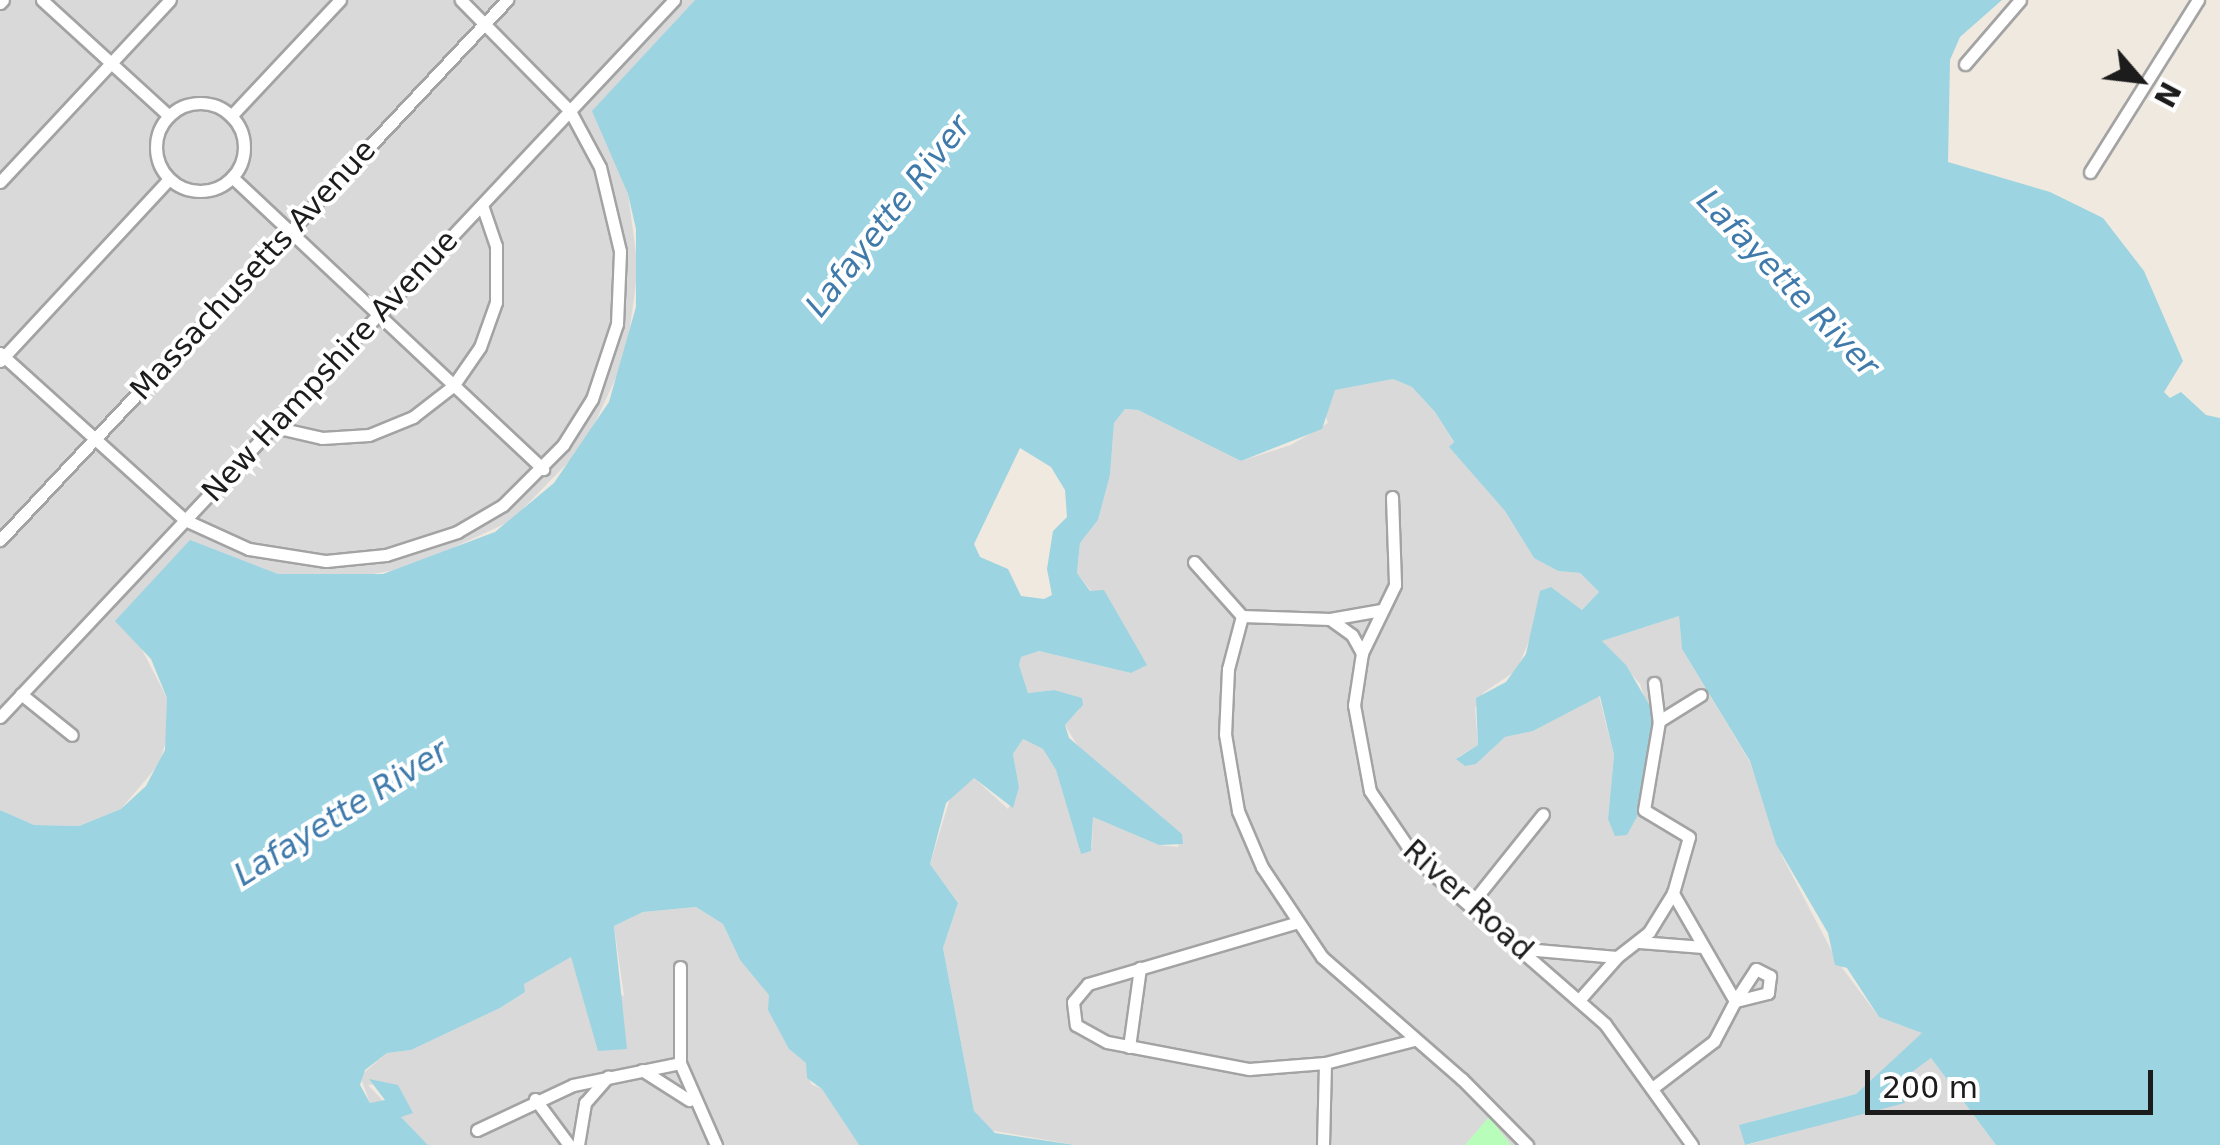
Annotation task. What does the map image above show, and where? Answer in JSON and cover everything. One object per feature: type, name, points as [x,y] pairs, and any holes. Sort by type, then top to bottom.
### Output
[{"type":"street","points":[[42,0],[169,116]]},
{"type":"street","points":[[0,182],[170,0]]},
{"type":"street","points":[[231,116],[340,0]]},
{"type":"street","points":[[169,179],[1,357],[185,520],[274,555],[326,560],[386,556],[481,520],[543,469],[592,399],[620,300],[620,251],[608,191],[570,112],[461,0]]},
{"type":"street","name":"Massachusetts Avenue","points":[[0,540],[507,0]]},
{"type":"street","name":"New Hampshire Avenue","points":[[0,717],[674,0]]},
{"type":"street","points":[[1964,64],[2020,0]]},
{"type":"street","points":[[2090,172],[2198,0]]},
{"type":"street","points":[[195,104],[231,116],[244,142],[232,177],[201,192],[169,179],[156,148],[169,116],[195,104]]},
{"type":"street","points":[[232,177],[543,469]]},
{"type":"street","points":[[274,426],[322,438],[369,434],[413,418],[453,386],[480,347],[496,302],[496,246],[482,204]]},
{"type":"street","name":"River Road","points":[[1392,497],[1396,574],[1362,654],[1354,724],[1370,791],[1404,848],[1579,1000],[1655,1086],[1692,1145]]},
{"type":"street","points":[[1194,562],[1242,616],[1330,619],[1381,610]]},
{"type":"street","points":[[1242,616],[1228,669],[1225,734],[1233,785],[1248,836],[1295,923],[1340,975],[1527,1145]]},
{"type":"street","points":[[1330,619],[1352,634],[1362,654]]},
{"type":"street","points":[[1579,1000],[1618,958],[1639,942],[1673,893],[1688,837],[1644,810],[1658,721],[1654,682]]},
{"type":"street","points":[[22,694],[72,736]]},
{"type":"street","points":[[1658,721],[1701,694]]},
{"type":"street","points":[[1471,904],[1543,814]]},
{"type":"street","points":[[1655,1086],[1714,1041],[1735,1001],[1673,893]]},
{"type":"street","points":[[1295,923],[1088,984],[1073,1002],[1076,1026],[1129,1046],[1249,1068],[1326,1063],[1414,1040]]},
{"type":"street","points":[[1639,942],[1703,947]]},
{"type":"street","points":[[1525,950],[1618,958]]},
{"type":"street","points":[[680,967],[680,1063],[692,1102],[716,1145]]},
{"type":"street","points":[[1129,1046],[1140,968]]},
{"type":"street","points":[[477,1130],[535,1099],[611,1075],[680,1063]]},
{"type":"street","points":[[1323,1145],[1326,1063]]},
{"type":"street","points":[[642,1070],[692,1102]]},
{"type":"street","points":[[578,1145],[585,1102],[611,1075]]},
{"type":"street","points":[[535,1099],[569,1145]]},
{"type":"shaded area","points":[[0,0],[695,0],[593,111],[628,194],[638,268],[626,356],[584,446],[511,521],[411,567],[351,578],[278,574],[189,541],[139,644],[167,698],[168,735],[159,764],[121,809],[79,826],[34,825],[0,810]]},
{"type":"shaded area","points":[[1393,379],[1412,387],[1435,412],[1454,443],[1450,448],[1505,511],[1534,558],[1558,571],[1580,573],[1599,592],[1582,610],[1551,587],[1517,670],[1483,693],[1475,708],[1478,745],[1458,757],[1476,764],[1505,737],[1533,731],[1599,696],[1614,755],[1608,819],[1627,835],[1637,817],[1654,728],[1640,684],[1602,641],[1679,616],[1682,649],[1750,762],[1782,856],[1837,961],[1879,1017],[1923,1033],[1856,1094],[1740,1125],[1745,1145],[1075,1145],[989,1130],[974,1111],[943,948],[958,903],[930,864],[951,795],[973,777],[1008,809],[1019,787],[1013,754],[1023,739],[1043,749],[1056,770],[1081,854],[1092,847],[1093,817],[1159,845],[1178,847],[1182,834],[1083,755],[1065,725],[1080,709],[1054,690],[1028,693],[1019,665],[1021,657],[1039,651],[1131,673],[1146,665],[1104,591],[1091,591],[1077,573],[1080,543],[1098,520],[1110,475],[1114,423],[1125,409],[1138,410],[1241,461],[1291,445],[1328,423],[1324,410],[1334,390]]},
{"type":"shaded area","points":[[696,907],[723,924],[740,960],[770,995],[789,1049],[806,1063],[811,1084],[822,1089],[859,1145],[428,1145],[401,1117],[382,1084],[368,1085],[385,1103],[370,1103],[360,1076],[387,1053],[411,1050],[500,1008],[525,992],[523,984],[571,957],[579,981],[624,996],[614,926],[643,912]]},
{"type":"shaded area","points":[[1931,1058],[1996,1145],[1747,1145],[1906,1101],[1896,1084]]},
{"type":"green space","points":[[1489,1117],[1511,1145],[1465,1145]]},
{"type":"water","name":"Lafayette River","points":[[695,0],[2002,0],[1960,37],[1950,60],[1948,162],[2050,192],[2103,218],[2144,271],[2183,361],[2164,392],[2170,398],[2181,392],[2206,415],[2220,418],[2220,1145],[1996,1145],[1931,1058],[1896,1084],[1905,1103],[1745,1145],[1739,1125],[1856,1094],[1922,1033],[1879,1017],[1847,968],[1835,965],[1828,933],[1776,844],[1750,761],[1682,649],[1679,616],[1602,641],[1626,665],[1654,713],[1637,817],[1627,835],[1615,836],[1608,819],[1614,755],[1600,696],[1533,731],[1505,737],[1476,764],[1465,766],[1456,759],[1478,745],[1476,698],[1506,682],[1526,654],[1540,591],[1551,587],[1582,610],[1599,592],[1580,573],[1558,571],[1534,558],[1505,511],[1449,447],[1454,442],[1435,412],[1412,387],[1393,379],[1335,390],[1322,429],[1241,461],[1138,410],[1125,409],[1114,423],[1110,475],[1098,520],[1080,543],[1077,573],[1090,591],[1104,590],[1147,665],[1131,673],[1039,651],[1021,657],[1019,665],[1028,693],[1054,690],[1082,698],[1083,705],[1065,725],[1069,738],[1182,834],[1183,844],[1159,845],[1093,817],[1091,851],[1081,854],[1056,770],[1043,749],[1023,739],[1013,754],[1019,787],[1013,808],[974,778],[946,803],[930,864],[958,903],[943,948],[974,1111],[995,1133],[1075,1145],[859,1145],[822,1089],[807,1078],[806,1063],[789,1049],[768,1010],[769,995],[740,960],[723,924],[696,907],[643,912],[614,926],[627,1049],[598,1051],[571,957],[524,984],[525,992],[500,1008],[411,1050],[387,1053],[365,1070],[360,1085],[370,1103],[385,1100],[369,1079],[398,1085],[413,1113],[401,1117],[428,1145],[0,1145],[0,810],[34,825],[79,826],[121,809],[146,786],[165,750],[167,698],[151,659],[115,621],[190,540],[278,574],[383,574],[495,532],[554,483],[609,402],[636,307],[636,229],[628,194],[592,111]],"holes":[[[1020,448],[1051,467],[1065,490],[1067,517],[1053,531],[1047,569],[1052,595],[1044,599],[1021,596],[1008,569],[980,557],[974,544]]]}]
